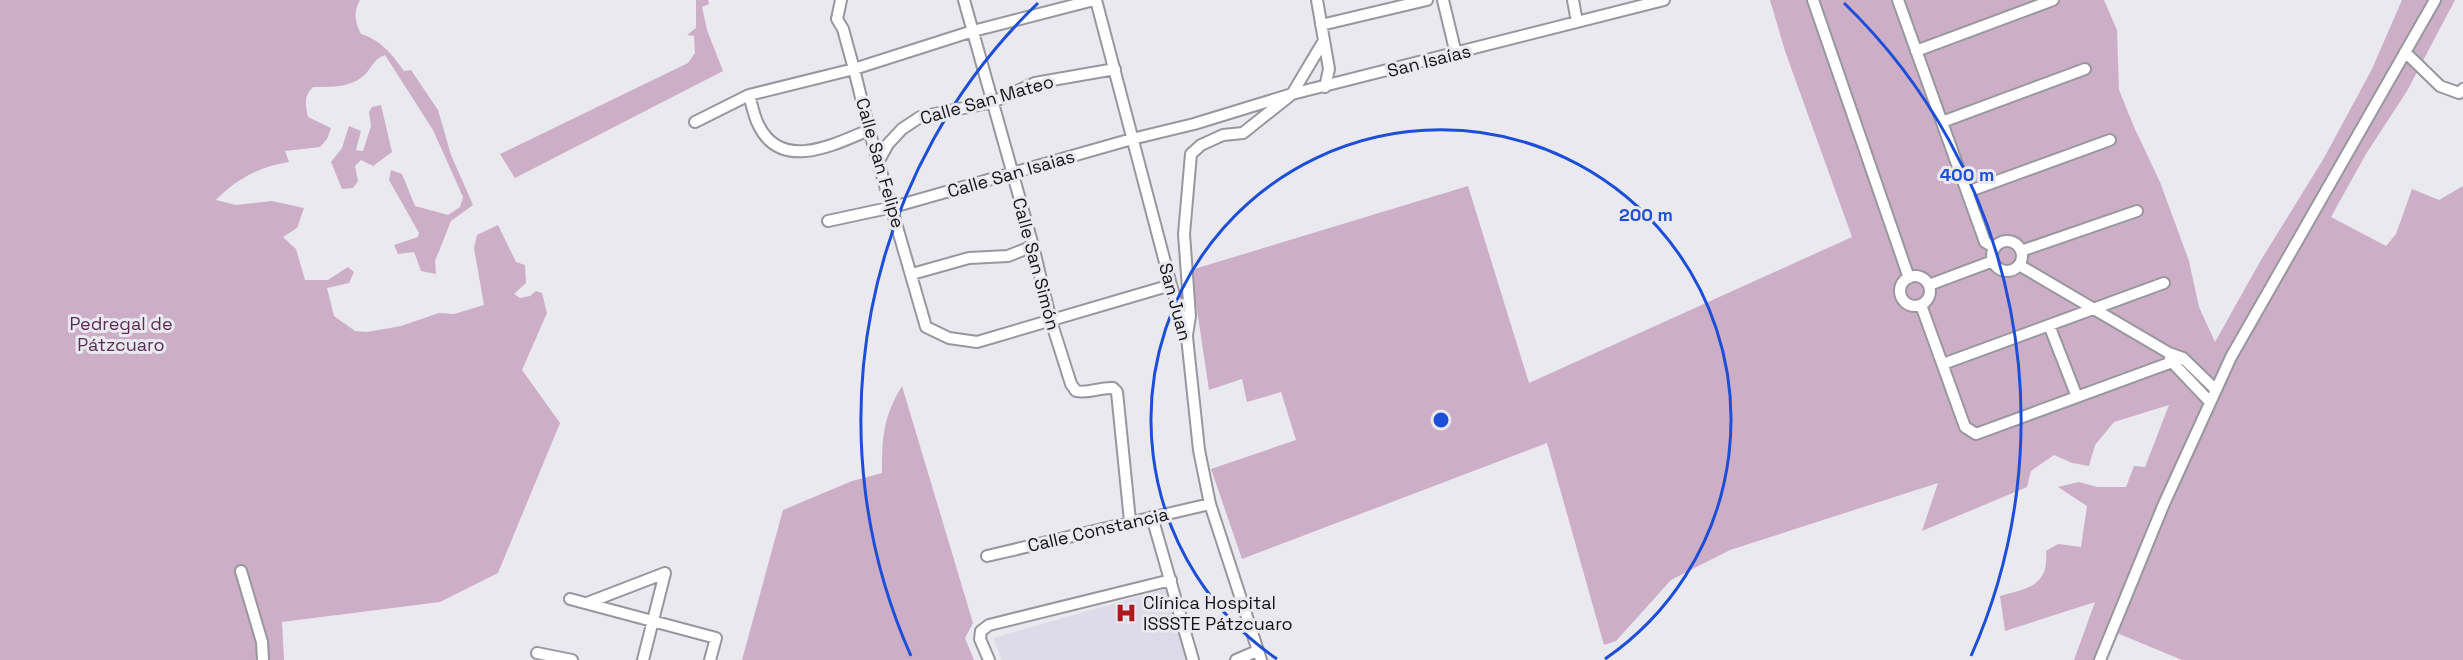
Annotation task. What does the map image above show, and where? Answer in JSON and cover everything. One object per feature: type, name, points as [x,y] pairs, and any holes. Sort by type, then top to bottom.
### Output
[{"type":"street","name":"Calle San Felipe","points":[[841,0],[837,19],[843,29],[869,130],[926,327],[949,338],[977,342],[1051,321]]},
{"type":"street","name":"Calle San Simón","points":[[964,0],[1033,246],[1051,321],[1071,384],[1076,391],[1083,393],[1106,387],[1113,388],[1117,392],[1130,521]]},
{"type":"street","points":[[695,122],[749,95],[854,69],[972,31],[1095,0]]},
{"type":"street","name":"San Juan","points":[[1095,0],[1187,338],[1199,450],[1210,504],[1259,655]]},
{"type":"street","points":[[1317,0],[1329,69],[1325,87]]},
{"type":"street","points":[[1321,25],[1427,0]]},
{"type":"street","points":[[1443,0],[1456,54]]},
{"type":"street","points":[[1573,0],[1577,22]]},
{"type":"street","name":"San Isaías","points":[[1194,124],[1292,94],[1664,0]]},
{"type":"street","points":[[1813,0],[1909,278]]},
{"type":"street","points":[[1898,0],[1985,242],[1995,248]]},
{"type":"street","points":[[1916,51],[2053,0]]},
{"type":"street","points":[[2100,660],[2163,506],[2231,357],[2435,0]]},
{"type":"street","points":[[1187,338],[1190,316],[1184,234],[1191,154],[1201,145],[1223,135],[1243,133],[1292,94],[1323,42]]},
{"type":"street","points":[[2405,52],[2440,86],[2459,93],[2463,89]]},
{"type":"street","name":"Calle San Mateo","points":[[879,162],[888,144],[920,117],[993,102],[1035,83],[1115,69]]},
{"type":"street","points":[[1942,122],[2085,69]]},
{"type":"street","points":[[749,95],[760,128],[777,148],[792,152],[808,151],[831,145],[869,130]]},
{"type":"street","name":"Calle San Isaias","points":[[828,221],[892,207],[1132,139],[1194,124]]},
{"type":"street","points":[[1967,192],[2110,140]]},
{"type":"street","points":[[2021,251],[2137,211]]},
{"type":"street","points":[[2019,265],[2007,271],[1998,268],[1993,261],[1995,248],[2002,242],[2012,242],[2021,251]]},
{"type":"street","points":[[912,274],[969,258],[1008,256],[1033,246]]},
{"type":"street","points":[[2019,265],[2021,251]]},
{"type":"street","points":[[1929,285],[1993,261]]},
{"type":"street","points":[[2019,265],[2170,358],[2210,402]]},
{"type":"street","points":[[1909,278],[1923,278],[1929,285],[1928,299],[1921,305],[1908,304],[1901,297],[1902,284],[1909,278]]},
{"type":"street","points":[[1943,364],[2164,283]]},
{"type":"street","points":[[1051,321],[1171,285]]},
{"type":"street","points":[[1921,305],[1965,427],[1976,434],[2077,397],[2170,358],[2183,358],[2216,390]]},
{"type":"street","points":[[2049,325],[2077,397]]},
{"type":"street","name":"Calle Constancia","points":[[987,556],[1210,504]]},
{"type":"street","points":[[1152,517],[1172,580],[1193,660]]},
{"type":"street","points":[[241,571],[262,642],[263,660]]},
{"type":"street","points":[[586,603],[665,573],[643,660]]},
{"type":"street","points":[[989,660],[980,639],[981,631],[989,625],[1172,580]]},
{"type":"street","points":[[570,598],[716,638],[710,660]]},
{"type":"street","points":[[537,653],[572,660]]},
{"type":"street","points":[[1236,660],[1259,655]]},
{"type":"shaded area","name":"Clínica Hospital ISSSTE Pátzcuaro","points":[[1165,589],[1189,660],[1002,660],[993,638]]},
{"type":"green space","name":"Pedregal de Pátzcuaro","points":[[0,0],[360,0],[356,9],[356,17],[361,34],[386,48],[404,71],[411,70],[438,110],[451,155],[473,205],[451,221],[435,261],[436,274],[421,271],[414,252],[398,254],[394,245],[418,237],[419,233],[389,180],[391,170],[402,174],[415,206],[448,215],[460,207],[463,197],[433,130],[385,55],[357,81],[343,85],[313,87],[310,90],[306,100],[308,117],[331,128],[327,139],[320,147],[285,151],[289,162],[249,175],[216,200],[236,205],[272,201],[304,208],[297,228],[283,237],[296,249],[305,280],[328,280],[348,267],[354,272],[349,283],[327,288],[334,316],[355,331],[367,332],[401,326],[439,313],[454,314],[484,305],[474,248],[477,235],[498,225],[516,262],[525,265],[526,283],[514,294],[520,298],[530,296],[536,291],[542,293],[547,313],[522,370],[560,423],[498,573],[440,602],[282,622],[284,660],[0,660]]},
{"type":"green space","points":[[696,0],[708,0],[709,4],[702,7],[707,30],[723,71],[515,178],[500,154],[688,63],[695,53],[694,36],[687,35],[696,28]]},
{"type":"green space","points":[[1770,0],[2104,0],[2117,30],[2119,90],[2160,182],[2189,261],[2199,307],[2215,342],[2261,260],[2324,158],[2372,69],[2402,0],[2455,0],[2407,91],[2366,154],[2331,217],[2386,246],[2396,234],[2412,189],[2439,200],[2463,186],[2463,660],[2182,660],[2117,633],[2106,660],[2074,660],[2095,602],[2005,631],[2000,596],[2035,584],[2044,572],[2046,551],[2058,544],[2081,547],[2087,506],[2058,487],[2079,482],[2097,487],[2126,487],[2134,466],[2145,467],[2169,405],[2114,422],[2095,445],[2089,466],[2072,463],[2054,455],[2031,471],[2027,487],[1922,531],[1938,483],[1730,550],[1671,580],[1616,641],[1604,645],[1547,443],[1242,559],[1211,469],[1296,440],[1281,392],[1247,402],[1242,379],[1209,390],[1191,270],[1468,186],[1529,383],[1852,237],[1785,51]]},
{"type":"green space","points":[[381,105],[392,152],[373,166],[361,160],[355,166],[358,181],[353,188],[342,189],[331,162],[342,148],[349,126],[361,131],[356,150],[363,151],[371,126],[369,112],[372,107]]},
{"type":"green space","points":[[902,386],[973,623],[965,638],[974,660],[742,660],[783,510],[852,481],[882,473],[882,449],[887,418]]},
{"type":"place","name":"Clínica Hospital ISSSTE Pátzcuaro","points":[[1126,613]]}]
